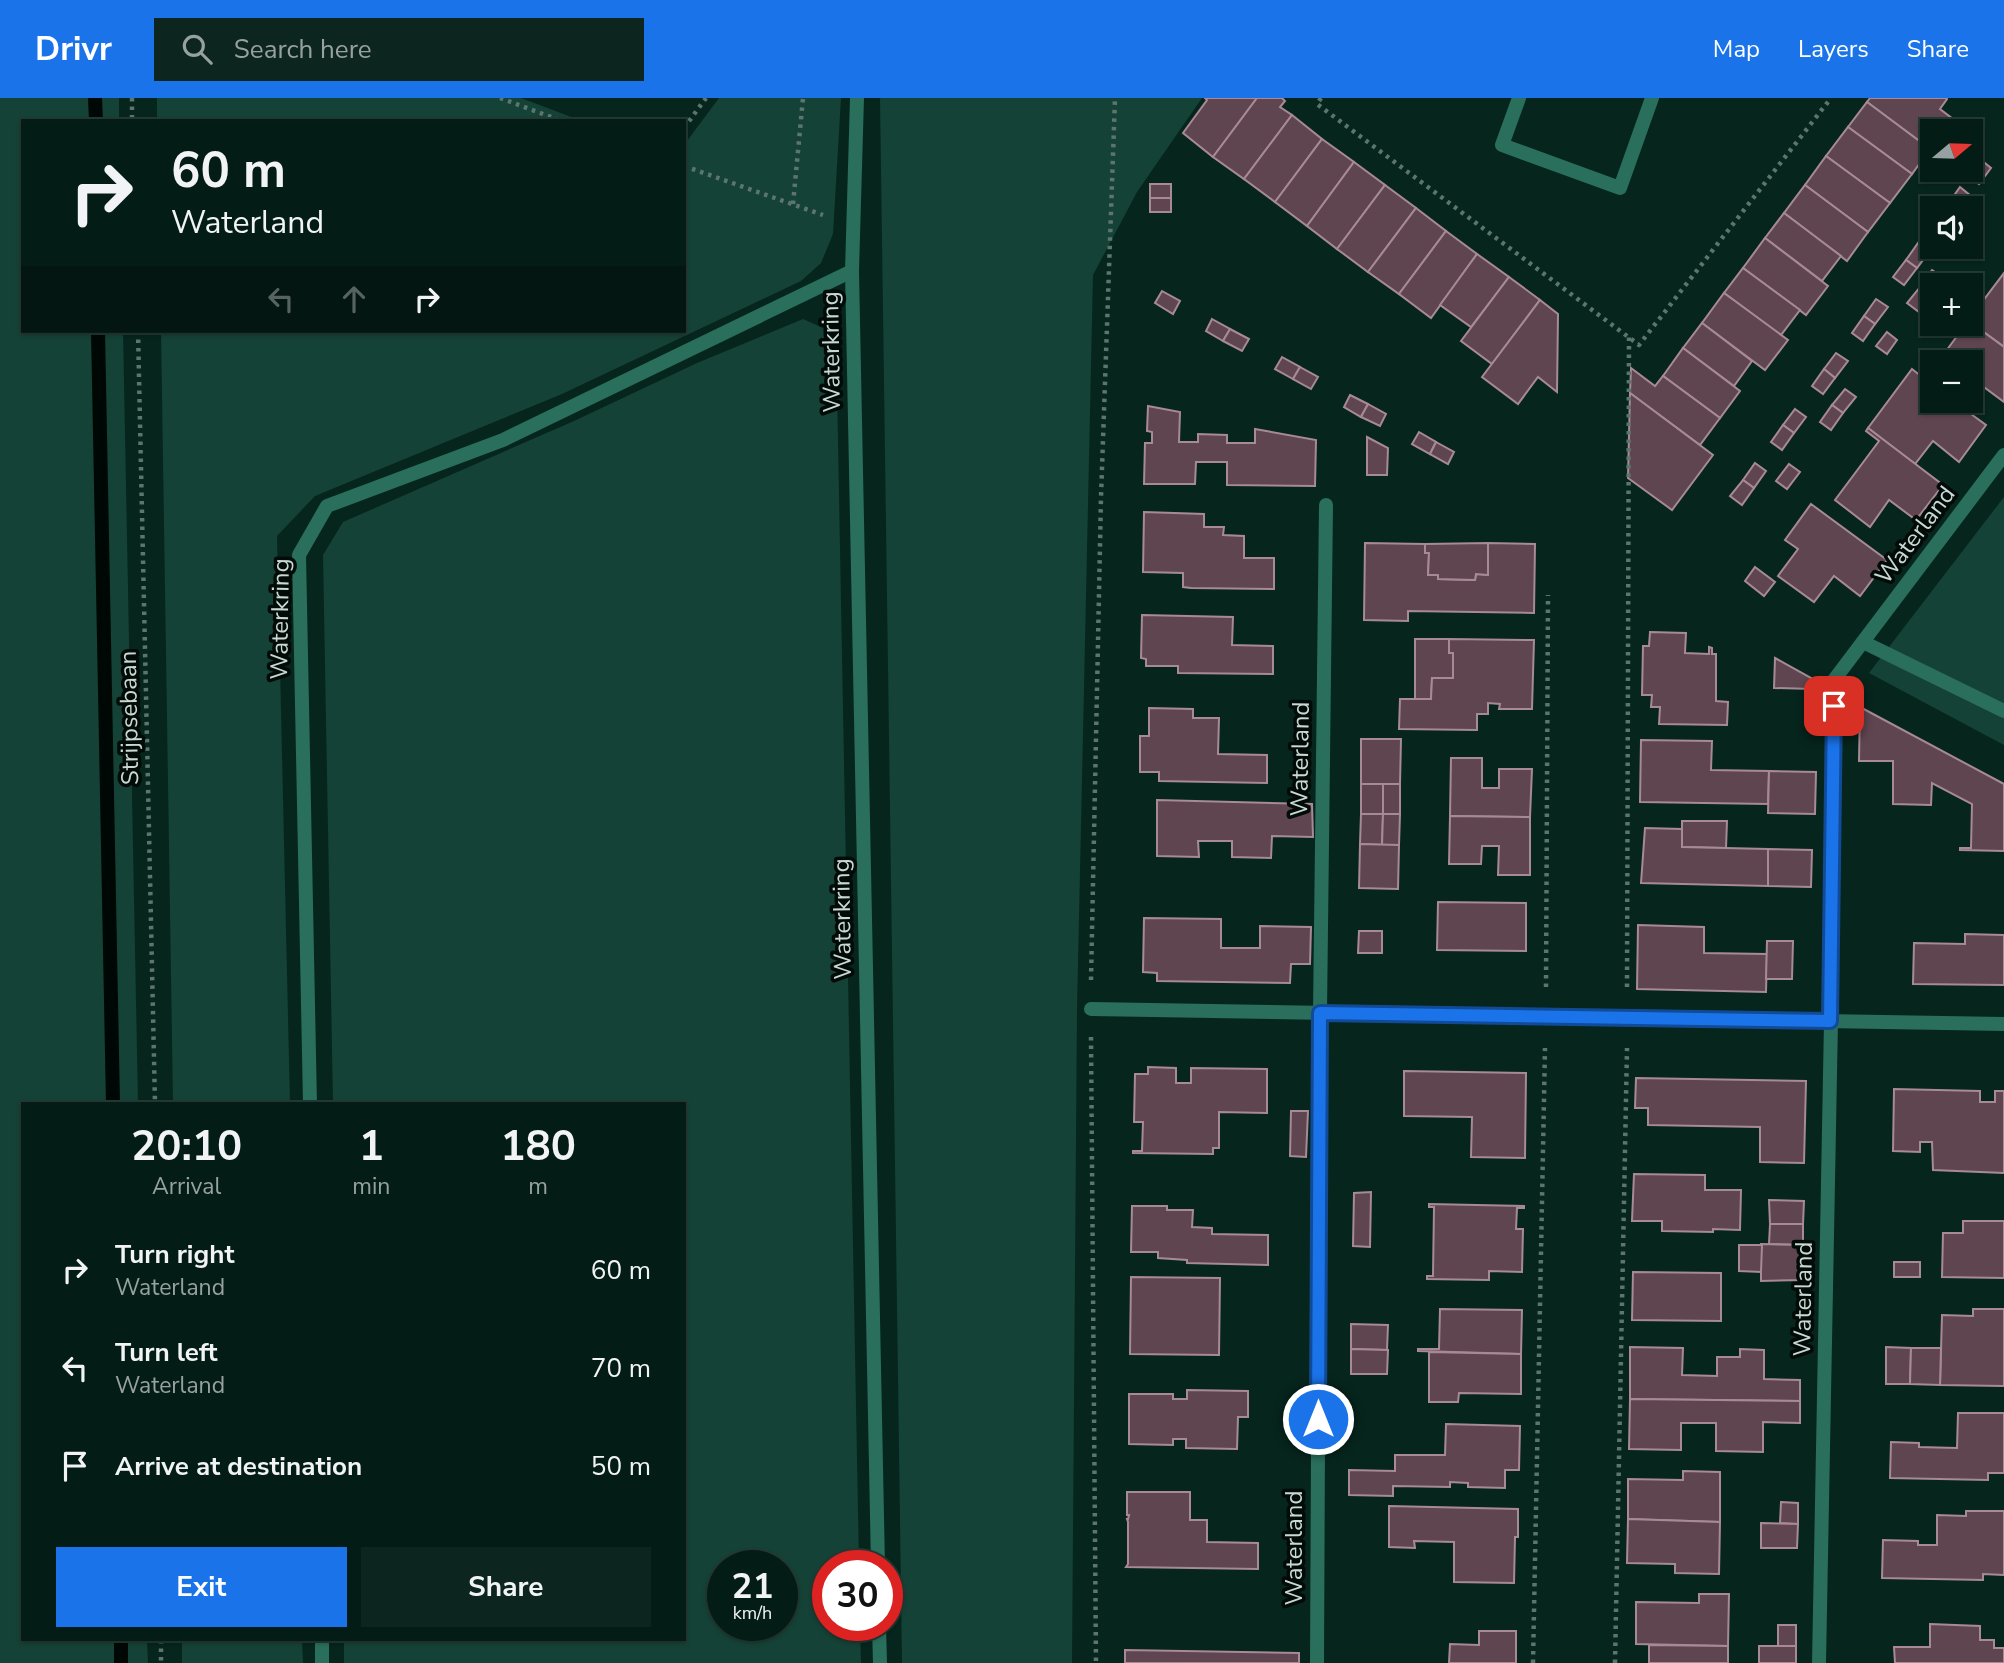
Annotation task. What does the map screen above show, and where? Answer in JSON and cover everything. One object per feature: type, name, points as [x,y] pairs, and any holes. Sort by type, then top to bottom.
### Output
[{"type":"street","name":"Waterkring","points":[[857,98],[852,271],[878,1550]]},
{"type":"street","points":[[1519,98],[1502,145],[1620,188],[1652,98]]},
{"type":"street","name":"Waterkring","points":[[310,1102],[299,555],[327,506],[503,440],[852,271]]},
{"type":"street","name":"Waterland","points":[[1819,1663],[1834,680],[2004,455]]},
{"type":"street","name":"Waterland","points":[[1317,1663],[1326,505]]},
{"type":"street","points":[[1863,642],[2004,711]]},
{"type":"street","points":[[1091,1009],[2004,1024]]},
{"type":"street","points":[[322,1641],[322,1663]]},
{"type":"street","points":[[879,1641],[880,1663]]},
{"type":"path","points":[[132,98],[132,119]]},
{"type":"path","points":[[500,98],[557,119]]},
{"type":"path","points":[[686,125],[706,98]]},
{"type":"path","points":[[793,204],[803,98]]},
{"type":"path","points":[[1096,1663],[1091,1009],[1101,497],[1115,98]]},
{"type":"path","points":[[1321,98],[1317,104],[1639,345],[1831,98]]},
{"type":"path","points":[[686,167],[854,226]]},
{"type":"path","name":"Strijpsebaan","points":[[138,333],[155,1102]]},
{"type":"path","points":[[1533,1663],[1545,1017],[1548,596]]},
{"type":"path","points":[[161,1641],[162,1663]]},
{"type":"green space","points":[[0,98],[119,98],[119,119],[21,119],[21,333],[123,333],[138,1102],[21,1102],[21,1641],[147,1641],[148,1663],[0,1663]]},
{"type":"green space","points":[[157,98],[521,98],[577,119],[157,119]]},
{"type":"green space","points":[[719,98],[841,98],[833,234],[821,263],[801,281],[562,394],[315,496],[277,536],[290,1102],[173,1102],[161,333],[686,333],[686,142]]},
{"type":"green space","points":[[880,98],[1202,98],[1137,192],[1093,275],[1077,1009],[1072,1663],[902,1663],[903,1550],[900,1550]]},
{"type":"green space","points":[[803,319],[836,334],[859,1550],[812,1550],[812,1641],[860,1641],[861,1663],[344,1663],[344,1641],[686,1641],[686,1102],[333,1102],[323,555],[343,522],[574,421],[697,363]]},
{"type":"green space","points":[[2004,497],[2004,745],[1869,673]]},
{"type":"green space","points":[[182,1641],[302,1641],[303,1663],[182,1663]]},
{"type":"building","points":[[1205,98],[1257,98],[1213,157],[1183,133],[1207,100]]},
{"type":"building","points":[[1257,98],[1282,98],[1285,101],[1280,107],[1292,115],[1244,179],[1213,157]]},
{"type":"building","points":[[1870,98],[1946,98],[1940,109],[1953,119],[1920,119],[1920,142],[1867,102]]},
{"type":"building","points":[[1867,102],[1920,142],[1920,163],[1912,174],[1848,127]]},
{"type":"building","points":[[1292,115],[1322,139],[1275,202],[1244,179]]},
{"type":"building","points":[[1848,127],[1912,174],[1890,203],[1826,156]]},
{"type":"building","points":[[1322,139],[1354,162],[1307,226],[1275,202]]},
{"type":"building","points":[[1826,156],[1890,203],[1868,232],[1805,185]]},
{"type":"building","points":[[1983,161],[1991,168],[1983,179]]},
{"type":"building","points":[[1354,162],[1385,185],[1337,249],[1307,226]]},
{"type":"building","points":[[1150,184],[1171,184],[1171,198],[1150,198]]},
{"type":"building","points":[[1385,185],[1416,208],[1368,272],[1337,249]]},
{"type":"building","points":[[1805,185],[1868,232],[1847,261],[1784,213]]},
{"type":"building","points":[[1960,187],[1971,196],[1954,196]]},
{"type":"building","points":[[1150,198],[1171,198],[1171,212],[1150,212]]},
{"type":"building","points":[[1416,208],[1446,231],[1399,294],[1368,272]]},
{"type":"building","points":[[1784,213],[1841,256],[1822,281],[1765,238]]},
{"type":"building","points":[[1446,231],[1477,254],[1431,318],[1399,294]]},
{"type":"building","points":[[1765,238],[1828,286],[1806,315],[1743,268]]},
{"type":"building","points":[[1918,243],[1920,259],[1924,259],[1917,268],[1906,260]]},
{"type":"building","points":[[1477,254],[1509,277],[1471,327],[1440,305]]},
{"type":"building","points":[[1906,260],[1917,268],[1904,285],[1893,277]]},
{"type":"building","points":[[1743,268],[1800,310],[1781,335],[1724,293]]},
{"type":"building","points":[[2004,273],[2003,346],[1983,331],[1983,301]]},
{"type":"building","points":[[1509,277],[1540,300],[1492,364],[1461,341]]},
{"type":"building","points":[[1920,287],[1919,312],[1907,303]]},
{"type":"building","points":[[1162,291],[1180,301],[1173,314],[1155,303]]},
{"type":"building","points":[[1724,293],[1788,340],[1765,370],[1702,323]]},
{"type":"building","points":[[1876,299],[1888,307],[1875,324],[1864,316]]},
{"type":"building","points":[[1540,300],[1558,314],[1557,392],[1538,377],[1518,404],[1482,377]]},
{"type":"building","points":[[1864,316],[1875,324],[1863,341],[1852,333]]},
{"type":"building","points":[[1212,319],[1230,329],[1223,341],[1206,331]]},
{"type":"building","points":[[1702,323],[1752,361],[1734,386],[1683,348]]},
{"type":"building","points":[[1230,329],[1249,339],[1242,351],[1223,341]]},
{"type":"building","points":[[1887,332],[1897,340],[1887,354],[1876,346]]},
{"type":"building","points":[[1983,332],[2004,347],[2004,402],[1983,386],[1983,350],[1947,350],[1957,336],[1983,336]]},
{"type":"building","points":[[1683,348],[1740,391],[1720,418],[1663,376]]},
{"type":"building","points":[[1836,353],[1848,361],[1835,378],[1824,369]]},
{"type":"building","points":[[1282,357],[1300,367],[1293,379],[1275,369]]},
{"type":"building","points":[[1300,367],[1318,377],[1311,389],[1293,379]]},
{"type":"building","points":[[1631,368],[1655,386],[1663,376],[1720,418],[1700,445],[1630,393]]},
{"type":"building","points":[[1824,369],[1835,378],[1823,394],[1812,386]]},
{"type":"building","points":[[1912,369],[1920,375],[1920,413],[1970,413],[1986,425],[1959,462],[1933,441],[1915,464],[1868,428]]},
{"type":"building","points":[[1845,389],[1856,397],[1843,413],[1832,405]]},
{"type":"building","points":[[1630,393],[1713,455],[1672,510],[1628,478]]},
{"type":"building","points":[[1350,395],[1368,404],[1361,417],[1344,407]]},
{"type":"building","points":[[1368,404],[1386,414],[1380,426],[1361,417]]},
{"type":"building","points":[[1832,405],[1843,413],[1831,430],[1820,422]]},
{"type":"building","points":[[1148,406],[1180,412],[1179,442],[1198,442],[1198,434],[1227,435],[1227,443],[1255,443],[1255,429],[1316,440],[1315,486],[1227,485],[1227,462],[1196,462],[1195,484],[1144,484],[1145,443],[1152,443],[1152,432],[1147,431]]},
{"type":"building","points":[[1795,409],[1806,417],[1794,433],[1783,425]]},
{"type":"building","points":[[1783,425],[1794,433],[1782,450],[1771,442]]},
{"type":"building","points":[[1868,428],[1943,485],[1916,520],[1889,500],[1870,527],[1835,500],[1879,441],[1866,431]]},
{"type":"building","points":[[1419,432],[1436,442],[1430,454],[1412,444]]},
{"type":"building","points":[[1367,437],[1388,448],[1387,475],[1367,475]]},
{"type":"building","points":[[1436,442],[1454,452],[1448,464],[1430,454]]},
{"type":"building","points":[[1755,463],[1766,471],[1754,488],[1743,480]]},
{"type":"building","points":[[1789,464],[1800,472],[1787,489],[1776,481]]},
{"type":"building","points":[[1743,480],[1754,488],[1742,505],[1730,496]]},
{"type":"building","points":[[1811,504],[1887,560],[1860,596],[1834,576],[1814,602],[1778,576],[1798,549],[1785,540]]},
{"type":"building","points":[[1144,512],[1204,514],[1204,527],[1224,527],[1223,535],[1244,536],[1244,558],[1274,558],[1274,589],[1183,587],[1183,573],[1143,572]]},
{"type":"building","points":[[1365,543],[1425,544],[1425,553],[1429,553],[1428,575],[1438,575],[1438,579],[1475,580],[1476,574],[1488,575],[1488,543],[1535,544],[1534,613],[1408,611],[1408,621],[1364,620]]},
{"type":"building","points":[[1488,543],[1488,575],[1476,574],[1475,580],[1438,579],[1438,575],[1428,575],[1429,553],[1425,553],[1425,544]]},
{"type":"building","points":[[1755,567],[1775,582],[1764,596],[1745,581]]},
{"type":"building","points":[[1142,615],[1233,617],[1232,645],[1273,646],[1273,674],[1178,673],[1178,666],[1146,666],[1146,659],[1141,658]]},
{"type":"building","points":[[1650,632],[1686,633],[1685,653],[1709,654],[1709,647],[1712,648],[1712,654],[1716,654],[1716,701],[1728,702],[1727,725],[1659,724],[1660,707],[1651,707],[1652,695],[1642,695],[1643,646],[1649,646]]},
{"type":"building","points":[[1415,639],[1449,639],[1449,653],[1453,653],[1453,678],[1432,678],[1431,699],[1415,699]]},
{"type":"building","points":[[1449,639],[1534,640],[1532,709],[1499,709],[1500,704],[1488,703],[1488,714],[1477,714],[1477,730],[1399,729],[1400,699],[1431,699],[1432,678],[1453,678],[1453,653],[1449,653]]},
{"type":"building","points":[[1775,658],[1813,679],[1812,689],[1774,688]]},
{"type":"building","points":[[1860,707],[2004,784],[2004,851],[1960,850],[1971,848],[1972,804],[1932,783],[1931,805],[1893,804],[1893,761],[1859,761]]},
{"type":"building","points":[[1149,708],[1193,709],[1193,718],[1219,718],[1218,754],[1267,755],[1267,783],[1159,781],[1159,772],[1140,772],[1140,736],[1149,736]]},
{"type":"building","points":[[1361,739],[1401,739],[1400,784],[1361,784]]},
{"type":"building","points":[[1641,740],[1712,741],[1711,770],[1769,771],[1768,804],[1640,802]]},
{"type":"building","points":[[1451,758],[1482,758],[1482,788],[1499,788],[1499,769],[1532,769],[1530,817],[1450,816]]},
{"type":"building","points":[[1769,771],[1816,772],[1815,814],[1768,813]]},
{"type":"building","points":[[1361,784],[1383,784],[1383,814],[1361,814]]},
{"type":"building","points":[[1383,784],[1400,784],[1400,814],[1383,814]]},
{"type":"building","points":[[1157,800],[1312,804],[1313,837],[1272,836],[1271,858],[1232,857],[1232,841],[1198,841],[1199,857],[1157,856]]},
{"type":"building","points":[[1361,814],[1383,814],[1382,845],[1360,844]]},
{"type":"building","points":[[1383,814],[1400,814],[1399,845],[1382,845]]},
{"type":"building","points":[[1450,816],[1530,817],[1530,875],[1498,875],[1499,846],[1482,846],[1481,864],[1449,864]]},
{"type":"building","points":[[1682,821],[1727,821],[1726,848],[1682,847]]},
{"type":"building","points":[[1645,828],[1682,829],[1682,847],[1768,849],[1768,886],[1641,883]]},
{"type":"building","points":[[1360,844],[1399,845],[1398,889],[1359,888]]},
{"type":"building","points":[[1768,849],[1812,850],[1811,887],[1768,886]]},
{"type":"building","points":[[1438,902],[1526,903],[1526,951],[1437,950]]},
{"type":"building","points":[[1144,918],[1221,919],[1221,948],[1260,948],[1260,926],[1311,927],[1310,964],[1291,964],[1290,983],[1157,981],[1157,973],[1143,972]]},
{"type":"building","points":[[1638,925],[1704,927],[1704,953],[1767,954],[1766,992],[1637,989]]},
{"type":"building","points":[[1359,931],[1382,931],[1382,953],[1358,953]]},
{"type":"building","points":[[1965,934],[2004,935],[2004,985],[1913,984],[1914,943],[1965,944]]},
{"type":"building","points":[[1767,941],[1793,941],[1792,979],[1766,979]]},
{"type":"building","points":[[1148,1067],[1176,1068],[1176,1083],[1191,1083],[1191,1068],[1267,1069],[1267,1113],[1219,1112],[1219,1148],[1213,1148],[1213,1154],[1133,1153],[1142,1151],[1143,1122],[1134,1122],[1135,1074],[1148,1074]]},
{"type":"building","points":[[1404,1071],[1526,1073],[1525,1158],[1471,1157],[1472,1117],[1404,1116]]},
{"type":"building","points":[[1636,1078],[1806,1081],[1804,1163],[1760,1162],[1760,1127],[1648,1125],[1648,1108],[1635,1108]]},
{"type":"building","points":[[1894,1089],[1980,1091],[1980,1102],[1995,1102],[1995,1091],[2004,1091],[2004,1173],[1933,1170],[1932,1142],[1920,1142],[1920,1152],[1893,1151]]},
{"type":"building","points":[[1291,1111],[1308,1111],[1306,1157],[1290,1156]]},
{"type":"building","points":[[1634,1174],[1705,1175],[1705,1190],[1741,1190],[1740,1230],[1662,1231],[1662,1221],[1632,1221]]},
{"type":"building","points":[[1371,1192],[1370,1247],[1353,1246],[1354,1193]]},
{"type":"building","points":[[1769,1200],[1804,1201],[1803,1224],[1770,1224]]},
{"type":"building","points":[[1429,1204],[1524,1206],[1517,1208],[1516,1229],[1523,1229],[1522,1272],[1489,1271],[1489,1280],[1427,1279],[1427,1276],[1433,1276],[1434,1207],[1429,1207]]},
{"type":"building","points":[[1132,1206],[1167,1206],[1167,1210],[1193,1210],[1192,1227],[1212,1228],[1212,1234],[1268,1235],[1268,1265],[1187,1263],[1187,1260],[1158,1258],[1158,1252],[1131,1252]]},
{"type":"building","points":[[1963,1221],[2004,1221],[2004,1278],[1942,1277],[1943,1233],[1963,1233]]},
{"type":"building","points":[[1770,1224],[1803,1224],[1803,1245],[1769,1244]]},
{"type":"building","points":[[1761,1244],[1803,1245],[1802,1280],[1761,1281]]},
{"type":"building","points":[[1739,1245],[1762,1245],[1761,1272],[1739,1271]]},
{"type":"building","points":[[1894,1262],[1920,1262],[1920,1277],[1894,1277]]},
{"type":"building","points":[[1633,1272],[1721,1273],[1721,1321],[1632,1320]]},
{"type":"building","points":[[1131,1277],[1220,1278],[1219,1355],[1130,1354]]},
{"type":"building","points":[[1440,1309],[1522,1310],[1521,1354],[1418,1351],[1439,1349]]},
{"type":"building","points":[[1973,1309],[2004,1309],[2004,1386],[1940,1385],[1942,1315],[1973,1316]]},
{"type":"building","points":[[1351,1324],[1388,1325],[1387,1350],[1351,1349]]},
{"type":"building","points":[[1630,1347],[1683,1348],[1682,1375],[1717,1376],[1717,1357],[1740,1357],[1740,1349],[1764,1350],[1764,1379],[1800,1380],[1800,1401],[1630,1399]]},
{"type":"building","points":[[1886,1347],[1911,1348],[1910,1384],[1886,1384]]},
{"type":"building","points":[[1911,1348],[1941,1348],[1940,1385],[1910,1384]]},
{"type":"building","points":[[1351,1349],[1388,1350],[1387,1374],[1351,1374]]},
{"type":"building","points":[[1429,1352],[1521,1354],[1521,1394],[1459,1393],[1458,1402],[1429,1402]]},
{"type":"building","points":[[1187,1390],[1248,1391],[1248,1417],[1238,1417],[1237,1449],[1186,1448],[1186,1439],[1173,1439],[1173,1445],[1129,1444],[1129,1394],[1173,1394],[1173,1399],[1187,1399]]},
{"type":"building","points":[[1630,1399],[1800,1401],[1800,1423],[1763,1422],[1763,1452],[1716,1451],[1716,1423],[1681,1423],[1681,1450],[1629,1449]]},
{"type":"building","points":[[1958,1413],[2004,1413],[2004,1473],[1988,1473],[1988,1480],[1890,1478],[1891,1442],[1919,1443],[1919,1447],[1957,1448]]},
{"type":"building","points":[[1446,1424],[1520,1426],[1519,1470],[1505,1470],[1505,1488],[1468,1487],[1468,1483],[1450,1482],[1450,1487],[1393,1486],[1393,1496],[1349,1495],[1349,1470],[1395,1471],[1395,1455],[1445,1455]]},
{"type":"building","points":[[1683,1471],[1720,1472],[1720,1522],[1628,1519],[1628,1479],[1683,1480]]},
{"type":"building","points":[[1127,1492],[1190,1492],[1190,1520],[1207,1520],[1207,1542],[1258,1543],[1258,1569],[1126,1567],[1129,1515]]},
{"type":"building","points":[[1781,1502],[1798,1503],[1798,1524],[1780,1523]]},
{"type":"building","points":[[1389,1506],[1518,1509],[1514,1583],[1454,1582],[1454,1542],[1414,1541],[1415,1548],[1389,1547]]},
{"type":"building","points":[[1966,1511],[2004,1511],[2004,1575],[1983,1574],[1983,1580],[1882,1578],[1883,1540],[1918,1541],[1918,1545],[1937,1545],[1937,1515],[1966,1516]]},
{"type":"building","points":[[1628,1519],[1720,1522],[1719,1574],[1675,1573],[1675,1564],[1627,1563]]},
{"type":"building","points":[[1761,1523],[1798,1524],[1797,1548],[1761,1548]]},
{"type":"building","points":[[1699,1594],[1729,1594],[1728,1646],[1636,1644],[1636,1602],[1699,1603]]},
{"type":"building","points":[[1930,1624],[1980,1626],[1980,1640],[1994,1640],[1994,1648],[2004,1648],[2004,1663],[1895,1663],[1894,1647],[1930,1647]]},
{"type":"building","points":[[1778,1625],[1796,1625],[1796,1646],[1778,1646]]},
{"type":"building","points":[[1479,1631],[1516,1631],[1516,1663],[1449,1663],[1450,1644],[1479,1645]]},
{"type":"building","points":[[1649,1645],[1728,1646],[1728,1663],[1649,1663]]},
{"type":"building","points":[[1759,1646],[1796,1646],[1796,1663],[1759,1663]]},
{"type":"building","points":[[1125,1650],[1299,1653],[1299,1663],[1125,1663]]},
{"type":"waterway","points":[[95,98],[96,119]]},
{"type":"waterway","points":[[98,333],[113,1102]]},
{"type":"waterway","points":[[121,1641],[121,1663]]},
{"type":"route","points":[[1318,1419],[1320,1013],[1830,1021],[1834,706]]}]
